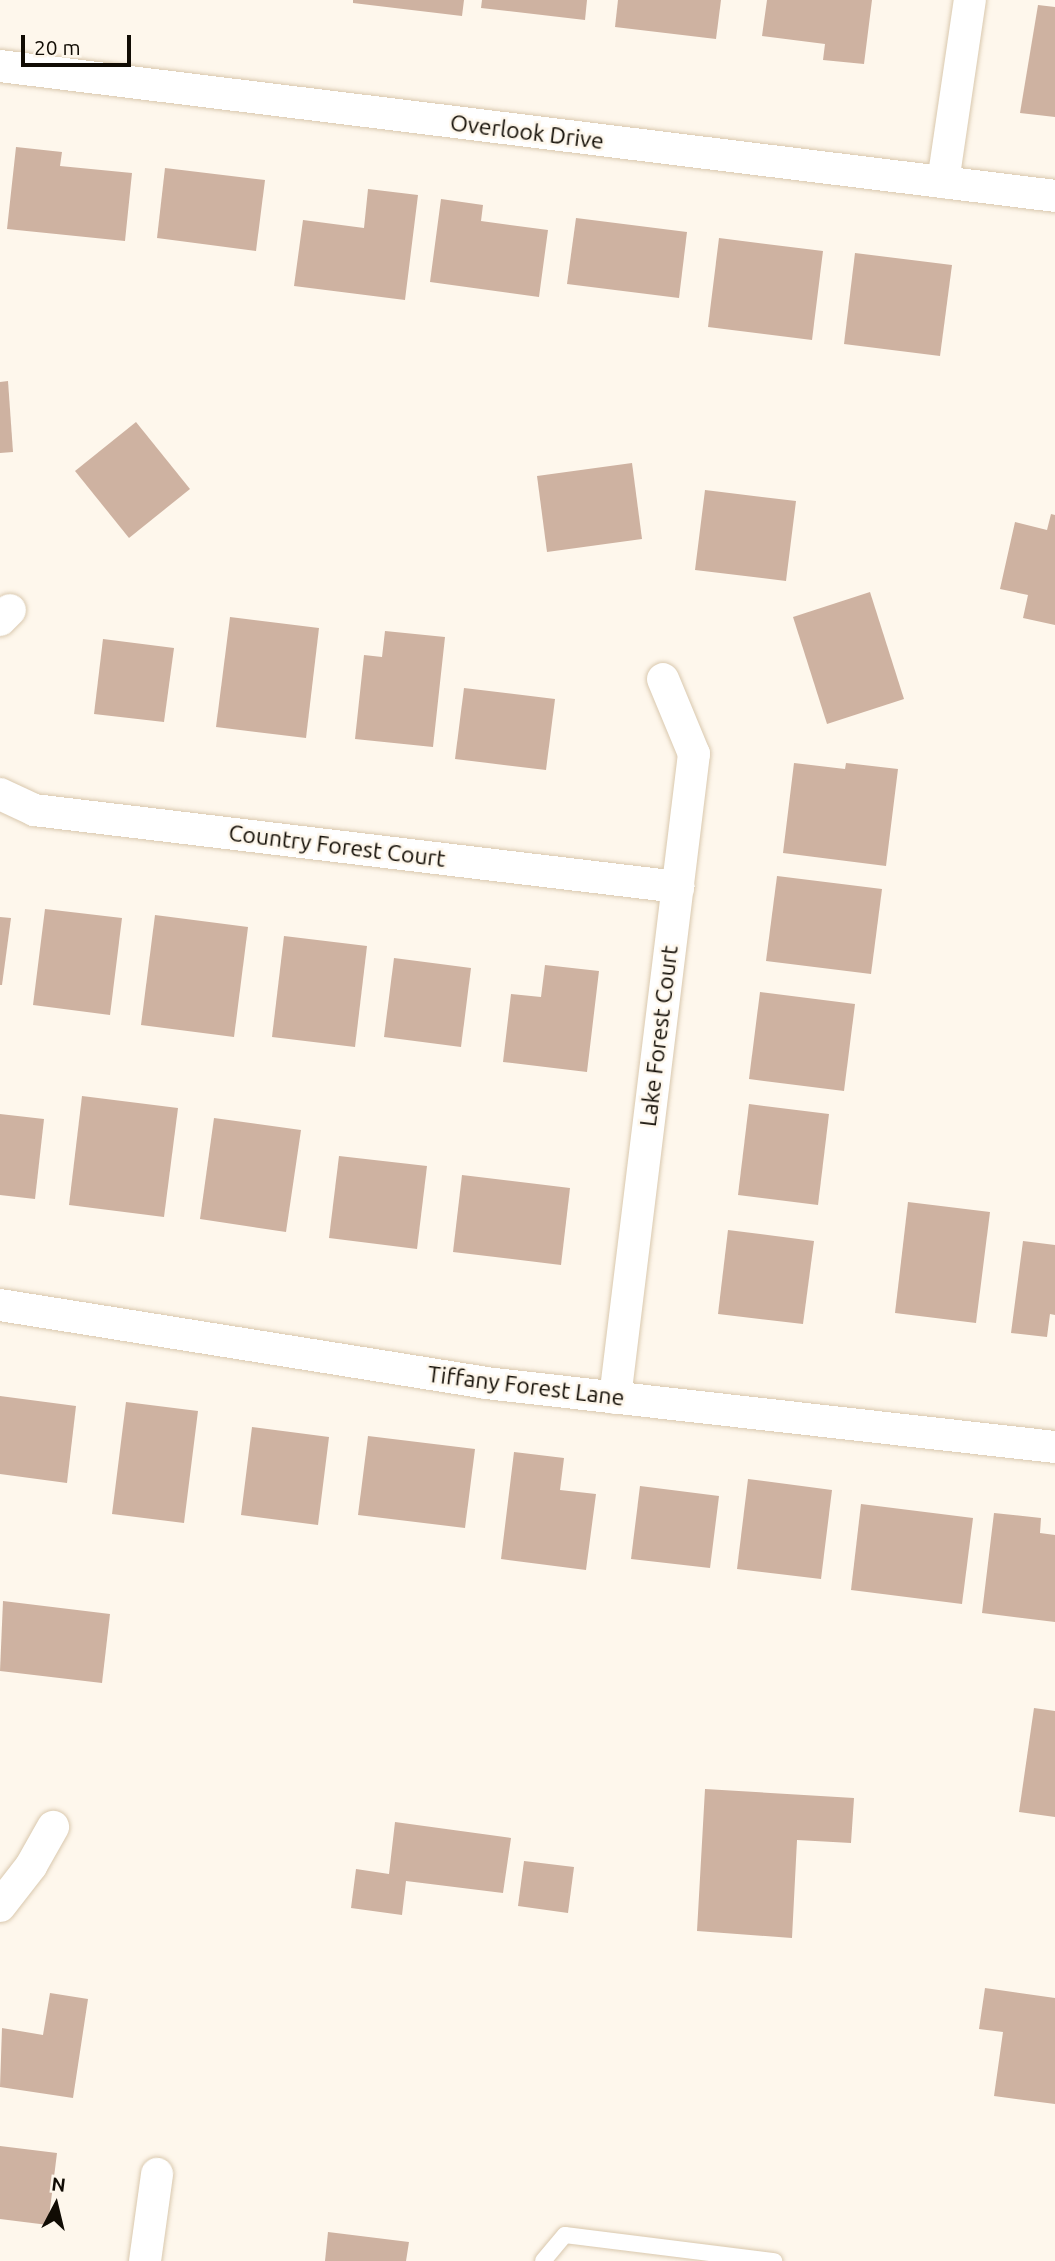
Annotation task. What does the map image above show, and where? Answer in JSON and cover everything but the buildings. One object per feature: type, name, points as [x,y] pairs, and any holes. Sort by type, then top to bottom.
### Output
[{"type":"street","points":[[943,182],[970,0]]},
{"type":"street","name":"Overlook Drive","points":[[0,66],[1055,196]]},
{"type":"street","name":"Lake Forest Court","points":[[615,1398],[694,754],[663,679]]},
{"type":"street","name":"Country Forest Court","points":[[0,794],[34,810],[678,887]]},
{"type":"street","name":"Tiffany Forest Lane","points":[[0,1305],[473,1381],[1055,1447]]},
{"type":"street","points":[[0,1906],[31,1866],[53,1827]]},
{"type":"street","points":[[145,2261],[157,2174]]},
{"type":"lane","points":[[543,2261],[565,2235],[774,2261]]}]
